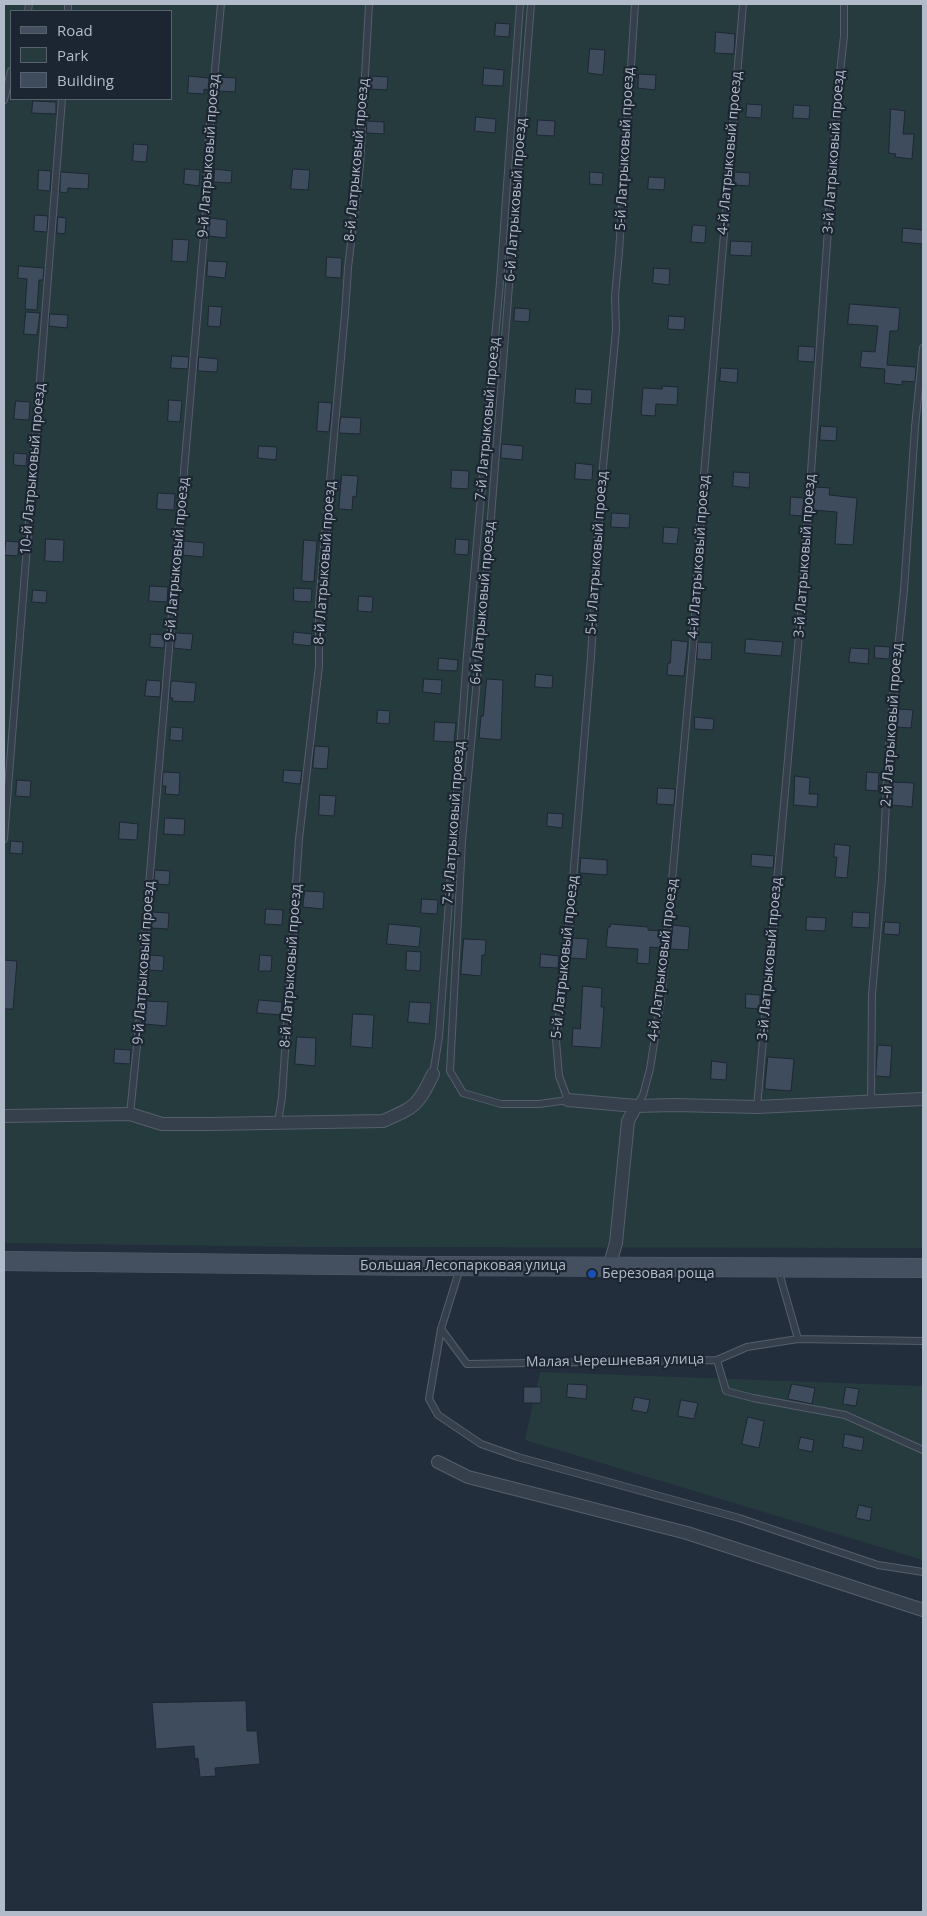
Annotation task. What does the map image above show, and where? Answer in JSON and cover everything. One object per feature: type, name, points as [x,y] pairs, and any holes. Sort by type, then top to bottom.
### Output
[{"type":"main road","name":"Большая Лесопарковая улица","points":[[4,1261],[460,1266],[923,1268]]},
{"type":"street","points":[[4,1116],[130,1114],[162,1124],[382,1121],[409,1110],[423,1096],[433,1074]]},
{"type":"street","points":[[568,1100],[636,1106],[756,1107],[923,1099]]},
{"type":"street","points":[[609,1267],[616,1243],[628,1121],[636,1106]]},
{"type":"street","points":[[438,1462],[468,1477],[687,1533],[923,1610]]},
{"type":"lane","name":"9-й Латрыковый проезд","points":[[130,1114],[140,1015],[206,212],[209,134],[221,4]]},
{"type":"lane","name":"8-й Латрыковый проезд","points":[[278,1122],[299,839],[319,666],[319,604],[345,312],[348,258],[360,165],[369,4]]},
{"type":"lane","name":"7-й Латрыковый проезд","points":[[433,1074],[439,1037],[458,764],[500,282],[520,4]]},
{"type":"lane","name":"6-й Латрыковый проезд","points":[[531,4],[486,580],[462,842],[450,1071],[463,1093],[501,1104],[539,1104],[568,1100]]},
{"type":"lane","name":"5-й Латрыковый проезд","points":[[568,1100],[559,1076],[556,1040],[568,940],[591,657],[600,498],[616,330],[615,296],[634,4]]},
{"type":"lane","name":"4-й Латрыковый проезд","points":[[636,1106],[643,1095],[650,1069],[662,992],[693,647],[701,511],[743,4]]},
{"type":"lane","name":"3-й Латрыковый проезд","points":[[756,1107],[802,601],[837,100],[844,36],[844,4]]},
{"type":"lane","points":[[4,100],[10,75]]},
{"type":"lane","name":"10-й Латрыковый проезд","points":[[4,839],[62,100]]},
{"type":"lane","name":"2-й Латрыковый проезд","points":[[871,1102],[872,995],[882,878],[890,728],[904,590],[915,428],[923,348]]},
{"type":"lane","points":[[460,1266],[441,1329],[429,1399],[438,1415],[481,1444],[518,1457],[739,1518],[878,1565],[923,1572]]},
{"type":"lane","points":[[778,1268],[798,1339]]},
{"type":"lane","name":"Малая Черешневая улица","points":[[441,1329],[467,1364],[717,1360],[747,1347],[798,1339],[923,1341]]},
{"type":"lane","points":[[717,1360],[726,1391],[753,1398],[845,1415],[923,1450]]},
{"type":"green space","points":[[4,4],[923,4],[923,1248],[305,1247],[4,1243]]},
{"type":"green space","points":[[540,1372],[923,1386],[923,1560],[525,1440]]},
{"type":"building","points":[[496,23],[510,24],[509,37],[495,36]]},
{"type":"building","points":[[716,32],[735,34],[734,54],[715,53]]},
{"type":"building","points":[[590,49],[605,50],[603,75],[588,73]]},
{"type":"building","points":[[484,68],[504,70],[503,86],[483,85]]},
{"type":"building","points":[[639,74],[656,75],[655,90],[638,88]]},
{"type":"building","points":[[189,76],[209,78],[208,90],[204,89],[204,94],[188,93]]},
{"type":"building","points":[[370,76],[388,77],[387,90],[370,89]]},
{"type":"building","points":[[220,77],[236,78],[235,92],[218,91]]},
{"type":"building","points":[[33,101],[56,102],[56,114],[32,113]]},
{"type":"building","points":[[747,104],[762,105],[761,118],[746,117]]},
{"type":"building","points":[[794,105],[810,106],[809,119],[793,118]]},
{"type":"building","points":[[891,109],[905,111],[903,134],[914,134],[912,159],[895,157],[896,154],[889,153]]},
{"type":"building","points":[[476,117],[496,119],[495,133],[475,131]]},
{"type":"building","points":[[538,120],[555,121],[554,136],[537,135]]},
{"type":"building","points":[[367,121],[384,122],[384,134],[367,133]]},
{"type":"building","points":[[134,144],[148,145],[146,162],[133,161]]},
{"type":"building","points":[[185,169],[200,170],[199,186],[184,184]]},
{"type":"building","points":[[215,169],[232,171],[231,183],[214,182]]},
{"type":"building","points":[[293,169],[310,170],[308,190],[291,189]]},
{"type":"building","points":[[39,170],[51,171],[50,191],[38,190]]},
{"type":"building","points":[[61,172],[89,174],[88,189],[68,188],[67,193],[60,192]]},
{"type":"building","points":[[590,172],[603,173],[602,185],[590,184]]},
{"type":"building","points":[[735,172],[750,173],[749,186],[734,185]]},
{"type":"building","points":[[649,177],[665,178],[664,190],[648,189]]},
{"type":"building","points":[[35,215],[48,216],[47,232],[34,231]]},
{"type":"building","points":[[58,217],[66,218],[65,234],[57,233]]},
{"type":"building","points":[[210,218],[227,220],[226,238],[209,236]]},
{"type":"building","points":[[693,225],[706,226],[705,243],[691,242]]},
{"type":"building","points":[[903,228],[923,230],[923,244],[902,242]]},
{"type":"building","points":[[173,239],[189,240],[187,262],[172,261]]},
{"type":"building","points":[[731,241],[752,242],[751,256],[730,255]]},
{"type":"building","points":[[327,257],[342,258],[341,278],[326,277]]},
{"type":"building","points":[[208,261],[227,262],[225,278],[207,276]]},
{"type":"building","points":[[19,266],[44,268],[43,280],[39,280],[37,310],[25,309],[27,279],[18,278]]},
{"type":"building","points":[[654,268],[670,269],[669,285],[653,283]]},
{"type":"building","points":[[850,304],[900,308],[898,331],[890,331],[887,365],[916,367],[915,382],[902,381],[902,385],[884,383],[885,369],[860,367],[862,351],[875,352],[878,326],[848,324]]},
{"type":"building","points":[[209,306],[222,307],[220,327],[208,326]]},
{"type":"building","points":[[515,308],[530,309],[529,322],[514,321]]},
{"type":"building","points":[[26,312],[40,313],[37,335],[24,334]]},
{"type":"building","points":[[50,314],[68,315],[67,328],[49,326]]},
{"type":"building","points":[[669,316],[685,317],[684,330],[668,329]]},
{"type":"building","points":[[799,346],[815,347],[814,362],[798,361]]},
{"type":"building","points":[[172,356],[189,357],[188,369],[171,368]]},
{"type":"building","points":[[199,357],[218,359],[217,372],[198,371]]},
{"type":"building","points":[[721,368],[738,369],[737,383],[720,381]]},
{"type":"building","points":[[662,386],[678,387],[677,405],[656,404],[655,416],[641,415],[643,388],[662,389]]},
{"type":"building","points":[[576,389],[592,390],[591,404],[575,403]]},
{"type":"building","points":[[169,400],[182,401],[180,422],[168,421]]},
{"type":"building","points":[[16,401],[30,402],[29,420],[14,419]]},
{"type":"building","points":[[319,402],[332,403],[329,432],[317,431]]},
{"type":"building","points":[[341,417],[361,418],[360,434],[339,433]]},
{"type":"building","points":[[821,426],[837,427],[836,441],[820,440]]},
{"type":"building","points":[[502,444],[523,446],[522,460],[501,458]]},
{"type":"building","points":[[259,446],[277,447],[276,460],[258,458]]},
{"type":"building","points":[[14,453],[27,454],[26,466],[14,465]]},
{"type":"building","points":[[576,463],[593,465],[592,480],[575,479]]},
{"type":"building","points":[[452,470],[469,471],[468,489],[451,488]]},
{"type":"building","points":[[734,472],[750,473],[749,488],[733,486]]},
{"type":"building","points":[[342,475],[358,476],[356,497],[353,496],[352,510],[339,509]]},
{"type":"building","points":[[815,487],[830,488],[829,495],[857,498],[853,545],[835,544],[837,512],[813,510]]},
{"type":"building","points":[[158,493],[175,494],[174,510],[157,509]]},
{"type":"building","points":[[791,497],[804,498],[802,516],[790,515]]},
{"type":"building","points":[[612,513],[630,514],[629,528],[611,527]]},
{"type":"building","points":[[664,527],[679,528],[677,544],[663,543]]},
{"type":"building","points":[[46,539],[64,540],[63,562],[45,561]]},
{"type":"building","points":[[456,539],[469,540],[468,555],[455,554]]},
{"type":"building","points":[[304,540],[317,541],[314,582],[302,581]]},
{"type":"building","points":[[6,541],[19,542],[18,556],[5,555]]},
{"type":"building","points":[[183,541],[204,543],[203,557],[182,555]]},
{"type":"building","points":[[150,586],[168,587],[167,602],[149,601]]},
{"type":"building","points":[[294,588],[312,589],[311,602],[294,601]]},
{"type":"building","points":[[33,590],[47,591],[46,603],[32,602]]},
{"type":"building","points":[[359,596],[373,597],[372,612],[358,611]]},
{"type":"building","points":[[294,632],[312,634],[311,646],[293,644]]},
{"type":"building","points":[[176,633],[193,634],[191,650],[174,648]]},
{"type":"building","points":[[151,634],[165,635],[164,648],[150,647]]},
{"type":"building","points":[[746,639],[783,642],[781,656],[745,653]]},
{"type":"building","points":[[672,640],[688,642],[684,676],[667,675]]},
{"type":"building","points":[[698,642],[712,643],[711,660],[697,659]]},
{"type":"building","points":[[875,646],[890,647],[889,659],[875,658]]},
{"type":"building","points":[[851,648],[869,649],[868,664],[849,662]]},
{"type":"building","points":[[439,658],[458,660],[457,671],[438,670]]},
{"type":"building","points":[[536,674],[553,676],[552,688],[535,687]]},
{"type":"building","points":[[424,679],[442,680],[441,694],[423,692]]},
{"type":"building","points":[[487,679],[503,680],[501,740],[479,738]]},
{"type":"building","points":[[147,680],[161,681],[160,697],[145,696]]},
{"type":"building","points":[[171,682],[196,683],[194,702],[172,701],[173,698],[170,698]]},
{"type":"building","points":[[898,709],[913,710],[911,728],[897,727]]},
{"type":"building","points":[[378,710],[390,711],[389,724],[377,723]]},
{"type":"building","points":[[695,717],[714,719],[713,730],[695,729]]},
{"type":"building","points":[[435,722],[456,723],[454,742],[434,741]]},
{"type":"building","points":[[171,727],[183,728],[182,741],[170,740]]},
{"type":"building","points":[[315,746],[329,747],[327,769],[313,768]]},
{"type":"building","points":[[284,770],[302,771],[300,784],[283,782]]},
{"type":"building","points":[[867,772],[879,773],[878,791],[866,790]]},
{"type":"building","points":[[163,773],[180,773],[179,795],[165,794],[166,786],[162,786]]},
{"type":"building","points":[[795,776],[810,778],[809,794],[818,794],[817,807],[794,805]]},
{"type":"building","points":[[17,780],[31,781],[30,797],[16,796]]},
{"type":"building","points":[[893,782],[914,783],[912,807],[892,805]]},
{"type":"building","points":[[658,788],[675,789],[674,805],[657,804]]},
{"type":"building","points":[[320,795],[336,796],[334,816],[319,815]]},
{"type":"building","points":[[548,813],[563,814],[562,828],[547,826]]},
{"type":"building","points":[[165,818],[185,819],[184,835],[164,834]]},
{"type":"building","points":[[120,822],[138,824],[137,840],[119,839]]},
{"type":"building","points":[[11,841],[23,842],[22,854],[10,853]]},
{"type":"building","points":[[835,844],[850,846],[847,878],[835,877],[837,857],[834,857]]},
{"type":"building","points":[[752,854],[774,856],[773,868],[751,866]]},
{"type":"building","points":[[581,858],[607,860],[607,875],[580,873]]},
{"type":"building","points":[[155,870],[170,871],[169,885],[154,884]]},
{"type":"building","points":[[305,891],[324,892],[323,909],[303,907]]},
{"type":"building","points":[[422,899],[438,900],[437,914],[421,913]]},
{"type":"building","points":[[266,909],[283,910],[282,925],[265,924]]},
{"type":"building","points":[[152,912],[169,913],[168,929],[151,928]]},
{"type":"building","points":[[853,912],[870,913],[869,928],[852,927]]},
{"type":"building","points":[[807,917],[826,918],[825,931],[806,930]]},
{"type":"building","points":[[885,922],[900,923],[899,935],[884,934]]},
{"type":"building","points":[[389,924],[421,927],[419,947],[387,944]]},
{"type":"building","points":[[611,924],[648,927],[648,930],[662,931],[661,948],[650,947],[649,964],[637,963],[638,949],[606,947],[608,927]]},
{"type":"building","points":[[673,925],[690,927],[688,950],[671,949]]},
{"type":"building","points":[[573,938],[588,939],[586,959],[571,958]]},
{"type":"building","points":[[464,939],[486,940],[485,955],[482,955],[481,976],[461,974]]},
{"type":"building","points":[[407,951],[421,952],[420,971],[406,970]]},
{"type":"building","points":[[541,954],[559,956],[558,968],[540,967]]},
{"type":"building","points":[[149,955],[164,956],[163,971],[148,970]]},
{"type":"building","points":[[260,955],[272,956],[271,971],[259,971]]},
{"type":"building","points":[[4,960],[17,961],[13,1009],[4,1009]]},
{"type":"building","points":[[583,986],[602,988],[601,1007],[604,1007],[601,1048],[572,1046],[573,1028],[580,1029]]},
{"type":"building","points":[[746,994],[760,995],[760,1009],[746,1008]]},
{"type":"building","points":[[259,1000],[282,1002],[281,1015],[257,1013]]},
{"type":"building","points":[[146,1001],[168,1002],[166,1026],[145,1024]]},
{"type":"building","points":[[410,1002],[431,1003],[429,1024],[408,1022]]},
{"type":"building","points":[[353,1014],[374,1015],[372,1048],[351,1046]]},
{"type":"building","points":[[297,1037],[316,1038],[315,1066],[295,1064]]},
{"type":"building","points":[[878,1045],[892,1046],[890,1077],[876,1076]]},
{"type":"building","points":[[115,1049],[131,1050],[130,1064],[114,1063]]},
{"type":"building","points":[[768,1057],[794,1059],[791,1091],[765,1089]]},
{"type":"building","points":[[712,1061],[727,1063],[726,1080],[711,1079]]},
{"type":"building","points":[[568,1384],[587,1385],[586,1399],[567,1397]]},
{"type":"building","points":[[792,1384],[815,1388],[812,1404],[788,1399]]},
{"type":"building","points":[[524,1387],[541,1387],[541,1403],[524,1403]]},
{"type":"building","points":[[846,1387],[859,1389],[856,1406],[843,1404]]},
{"type":"building","points":[[635,1397],[650,1400],[647,1413],[632,1410]]},
{"type":"building","points":[[681,1400],[698,1403],[694,1419],[678,1416]]},
{"type":"building","points":[[748,1417],[764,1421],[759,1448],[742,1444]]},
{"type":"building","points":[[845,1434],[864,1438],[862,1451],[843,1447]]},
{"type":"building","points":[[801,1437],[814,1440],[812,1452],[798,1449]]},
{"type":"building","points":[[859,1505],[872,1508],[870,1521],[856,1518]]},
{"type":"building","points":[[246,1701],[247,1731],[257,1731],[260,1764],[215,1768],[216,1776],[200,1777],[198,1758],[195,1759],[194,1746],[156,1749],[152,1703]]},
{"type":"place","name":"Березовая роща","points":[[592,1274]]}]
